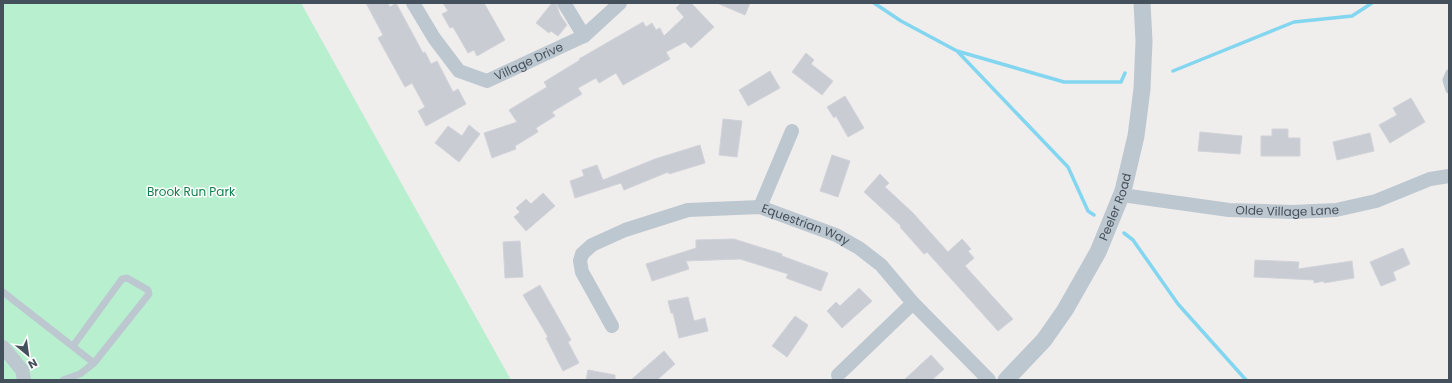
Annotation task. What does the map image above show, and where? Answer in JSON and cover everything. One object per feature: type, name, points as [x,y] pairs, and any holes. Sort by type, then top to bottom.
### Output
[{"type":"street","name":"Village Drive","points":[[413,3],[434,38],[459,71],[487,81],[584,36],[620,3]]},
{"type":"street","points":[[564,3],[584,36]]},
{"type":"street","name":"Peeler Road","points":[[1006,380],[1044,340],[1065,310],[1098,252],[1123,191],[1136,136],[1142,88],[1144,41],[1142,3]]},
{"type":"street","points":[[760,207],[792,131]]},
{"type":"street","name":"Olde Village Lane","points":[[1123,191],[1129,196],[1229,210],[1293,212],[1336,210],[1376,201],[1430,179],[1449,176]]},
{"type":"street","name":"Equestrian Way","points":[[612,326],[582,272],[580,261],[582,254],[592,245],[625,230],[688,210],[760,207],[836,235],[859,248],[881,265],[913,304],[989,380]]},
{"type":"street","points":[[838,375],[913,304]]},
{"type":"street","points":[[3,347],[22,370],[24,380]]},
{"type":"lane","points":[[1449,73],[1446,80],[1449,90]]},
{"type":"lane","points":[[63,380],[80,374],[94,363],[149,294],[148,290],[127,278],[122,279],[73,346]]},
{"type":"lane","points":[[3,292],[94,363]]},
{"type":"green space","name":"Brook Run Park","points":[[3,3],[301,3],[511,380],[3,380]]},
{"type":"building","points":[[366,3],[388,3],[390,7],[396,3],[423,53],[425,52],[431,64],[437,61],[453,92],[458,89],[466,104],[426,126],[418,111],[425,107],[412,83],[405,87],[378,38],[383,35]]},
{"type":"building","points":[[443,3],[484,3],[505,40],[477,56],[474,50],[468,53],[453,27],[450,28],[442,14],[448,11]]},
{"type":"building","points":[[552,3],[556,3],[560,15],[567,25],[558,36],[551,31],[549,33],[536,23]]},
{"type":"building","points":[[681,3],[691,3],[714,27],[691,48],[685,42],[666,52],[670,59],[623,85],[616,73],[599,83],[596,78],[578,88],[582,94],[552,112],[555,116],[536,128],[538,132],[515,146],[516,149],[492,158],[484,133],[517,122],[509,110],[547,87],[544,82],[580,60],[579,59],[643,22],[646,27],[652,23],[656,30],[660,28],[664,36],[684,17],[676,8]]},
{"type":"building","points":[[717,3],[750,3],[745,15]]},
{"type":"building","points":[[806,53],[814,60],[811,64],[833,81],[822,95],[792,72]]},
{"type":"building","points":[[770,71],[780,88],[748,106],[739,90]]},
{"type":"building","points":[[845,96],[864,128],[848,137],[836,116],[834,118],[827,107]]},
{"type":"building","points":[[1411,98],[1425,122],[1390,143],[1379,125],[1397,115],[1393,108]]},
{"type":"building","points":[[723,119],[742,121],[737,157],[719,155]]},
{"type":"building","points":[[469,125],[480,134],[459,162],[435,143],[448,126],[462,136]]},
{"type":"building","points":[[1272,129],[1288,129],[1288,138],[1300,138],[1300,156],[1261,156],[1261,136],[1272,136]]},
{"type":"building","points":[[1200,132],[1242,136],[1240,154],[1198,151]]},
{"type":"building","points":[[1370,133],[1374,151],[1337,160],[1333,142]]},
{"type":"building","points":[[700,145],[705,163],[669,174],[668,172],[624,190],[621,183],[575,198],[570,181],[584,176],[582,170],[597,165],[603,180],[655,159]]},
{"type":"building","points":[[832,155],[850,161],[838,197],[820,191]]},
{"type":"building","points":[[880,174],[889,183],[885,187],[913,213],[948,252],[962,239],[971,249],[968,251],[974,258],[965,266],[1013,319],[998,331],[927,252],[924,254],[900,227],[901,226],[864,192]]},
{"type":"building","points":[[543,193],[555,206],[526,231],[514,217],[520,212],[516,208],[526,199],[531,204]]},
{"type":"building","points":[[734,239],[782,254],[782,256],[828,273],[821,291],[786,278],[788,274],[740,259],[686,261],[689,269],[652,281],[646,264],[696,248],[696,240]]},
{"type":"building","points":[[520,241],[523,277],[505,278],[503,242]]},
{"type":"building","points":[[1403,248],[1410,264],[1393,272],[1396,280],[1381,286],[1370,262]]},
{"type":"building","points":[[1255,260],[1299,262],[1298,269],[1352,261],[1354,278],[1324,283],[1324,281],[1314,283],[1314,280],[1254,277]]},
{"type":"building","points":[[540,285],[571,340],[568,342],[579,363],[563,371],[546,338],[548,337],[523,295]]},
{"type":"building","points":[[859,288],[872,301],[842,328],[827,311],[836,302],[840,306]]},
{"type":"building","points":[[688,297],[694,321],[705,318],[708,331],[679,338],[673,313],[671,313],[668,301]]},
{"type":"building","points":[[795,316],[808,325],[787,357],[772,346]]},
{"type":"building","points":[[664,351],[675,364],[657,380],[631,380]]},
{"type":"building","points":[[931,355],[944,369],[932,380],[904,380]]},
{"type":"building","points":[[588,370],[615,375],[615,380],[586,380]]},
{"type":"waterway","points":[[874,3],[901,21],[957,51],[1064,82],[1121,82],[1125,73]]},
{"type":"waterway","points":[[1173,71],[1294,22],[1352,16],[1372,3]]},
{"type":"waterway","points":[[958,52],[1068,167],[1088,211],[1094,215]]},
{"type":"waterway","points":[[1124,233],[1133,240],[1178,304],[1246,380]]}]
